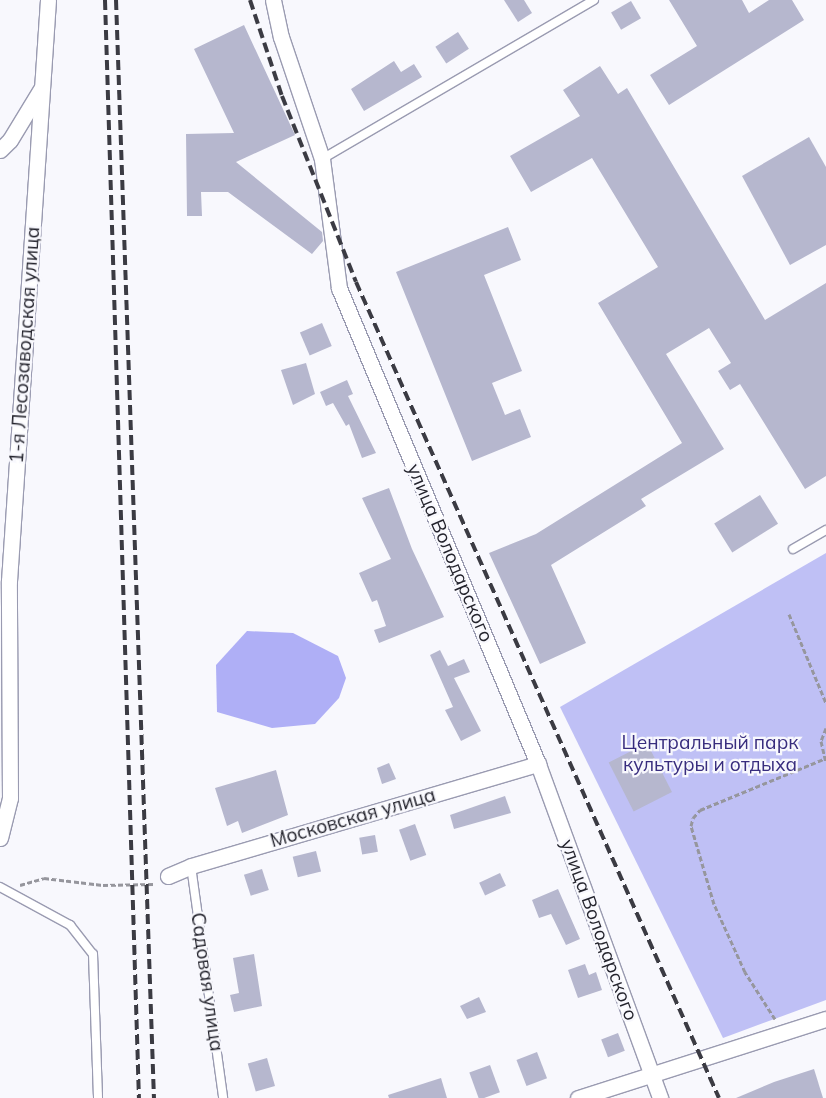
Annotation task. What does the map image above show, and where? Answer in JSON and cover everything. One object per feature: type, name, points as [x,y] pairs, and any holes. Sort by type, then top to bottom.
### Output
[{"type":"street","name":"1-я Лесозаводская улица","points":[[0,838],[10,798],[9,581],[48,0]]},
{"type":"street","name":"улица Володарского","points":[[273,0],[281,37],[322,159],[339,288],[538,764],[653,1074],[660,1098]]},
{"type":"street","points":[[0,150],[10,140],[43,86]]},
{"type":"street","name":"Московская улица","points":[[168,876],[191,866],[538,764]]},
{"type":"street","points":[[578,1098],[826,1019]]},
{"type":"lane","points":[[322,159],[594,0]]},
{"type":"lane","points":[[793,549],[826,530]]},
{"type":"lane","name":"Садовая улица","points":[[191,866],[223,1098]]},
{"type":"lane","points":[[3,888],[70,925],[93,954],[98,1098]]},
{"type":"path","points":[[788,614],[826,703]]},
{"type":"path","points":[[784,1033],[745,972],[714,904],[691,826],[692,818],[700,810],[825,760],[820,741],[826,728]]},
{"type":"path","points":[[3,888],[44,878],[103,885],[152,886],[168,876]]},
{"type":"green space","name":"Центральный парк культуры и отдыха","points":[[826,553],[826,1000],[723,1038],[560,707]]},
{"type":"shaded area","points":[[247,631],[293,633],[338,656],[346,678],[339,698],[315,724],[272,728],[217,712],[216,665]]},
{"type":"building","points":[[504,0],[524,0],[532,13],[518,22]]},
{"type":"building","points":[[669,0],[742,0],[749,13],[769,0],[792,0],[804,20],[669,105],[650,75],[697,46]]},
{"type":"building","points":[[631,1],[641,18],[621,30],[611,12]]},
{"type":"building","points":[[244,25],[295,135],[236,162],[322,232],[323,241],[312,254],[228,192],[201,192],[202,216],[187,216],[186,134],[234,133],[194,49]]},
{"type":"building","points":[[458,32],[469,49],[446,63],[435,47]]},
{"type":"building","points":[[394,61],[401,72],[414,64],[422,77],[364,111],[351,89]]},
{"type":"building","points":[[600,66],[618,94],[627,88],[765,320],[826,283],[826,476],[805,489],[740,384],[730,390],[718,371],[731,363],[709,328],[666,354],[724,449],[641,499],[646,506],[551,565],[586,643],[540,664],[489,553],[536,534],[682,443],[598,303],[658,267],[592,158],[531,192],[510,156],[580,116],[563,90]]},
{"type":"building","points":[[809,137],[826,167],[826,245],[790,265],[742,176]]},
{"type":"building","points":[[508,227],[521,260],[484,275],[522,371],[492,383],[505,415],[520,409],[531,437],[472,461],[396,272]]},
{"type":"building","points":[[322,323],[332,346],[310,355],[300,332]]},
{"type":"building","points":[[306,363],[315,394],[293,405],[281,370]]},
{"type":"building","points":[[347,380],[353,394],[348,396],[376,453],[362,458],[349,424],[346,426],[333,403],[326,406],[320,392]]},
{"type":"building","points":[[389,488],[412,549],[444,617],[379,643],[374,630],[386,626],[377,600],[372,602],[359,573],[391,559],[362,498]]},
{"type":"building","points":[[760,495],[778,524],[732,552],[714,524]]},
{"type":"building","points":[[440,650],[448,666],[464,659],[470,672],[454,678],[481,731],[461,741],[445,710],[453,707],[430,655]]},
{"type":"building","points":[[647,743],[672,792],[634,812],[609,763]]},
{"type":"building","points":[[389,763],[396,779],[382,784],[377,768]]},
{"type":"building","points":[[276,770],[288,815],[242,833],[238,821],[227,826],[215,788]]},
{"type":"building","points":[[505,796],[511,813],[454,829],[450,815]]},
{"type":"building","points":[[415,824],[426,855],[410,861],[399,830]]},
{"type":"building","points":[[375,835],[378,852],[362,855],[359,838]]},
{"type":"building","points":[[316,851],[321,871],[298,877],[293,857]]},
{"type":"building","points":[[262,869],[269,890],[251,896],[244,875]]},
{"type":"building","points":[[500,873],[506,886],[485,895],[479,883]]},
{"type":"building","points":[[558,889],[580,939],[566,945],[551,914],[539,918],[532,900]]},
{"type":"building","points":[[254,954],[262,1006],[234,1012],[230,995],[239,993],[233,958]]},
{"type":"building","points":[[585,964],[589,975],[596,972],[602,990],[578,998],[568,970]]},
{"type":"building","points":[[479,997],[486,1012],[467,1019],[460,1006]]},
{"type":"building","points":[[618,1033],[625,1051],[608,1057],[601,1039]]},
{"type":"building","points":[[537,1052],[547,1078],[526,1086],[516,1060]]},
{"type":"building","points":[[267,1058],[275,1086],[256,1091],[248,1064]]},
{"type":"building","points":[[490,1065],[500,1092],[479,1098],[469,1073]]},
{"type":"building","points":[[814,1069],[823,1098],[736,1098],[774,1082]]},
{"type":"building","points":[[441,1078],[447,1098],[389,1098],[388,1095]]},
{"type":"railway","points":[[105,0],[139,1098]]},
{"type":"railway","points":[[116,0],[154,1098]]},
{"type":"railway","points":[[250,0],[282,96],[356,282],[719,1098]]}]
